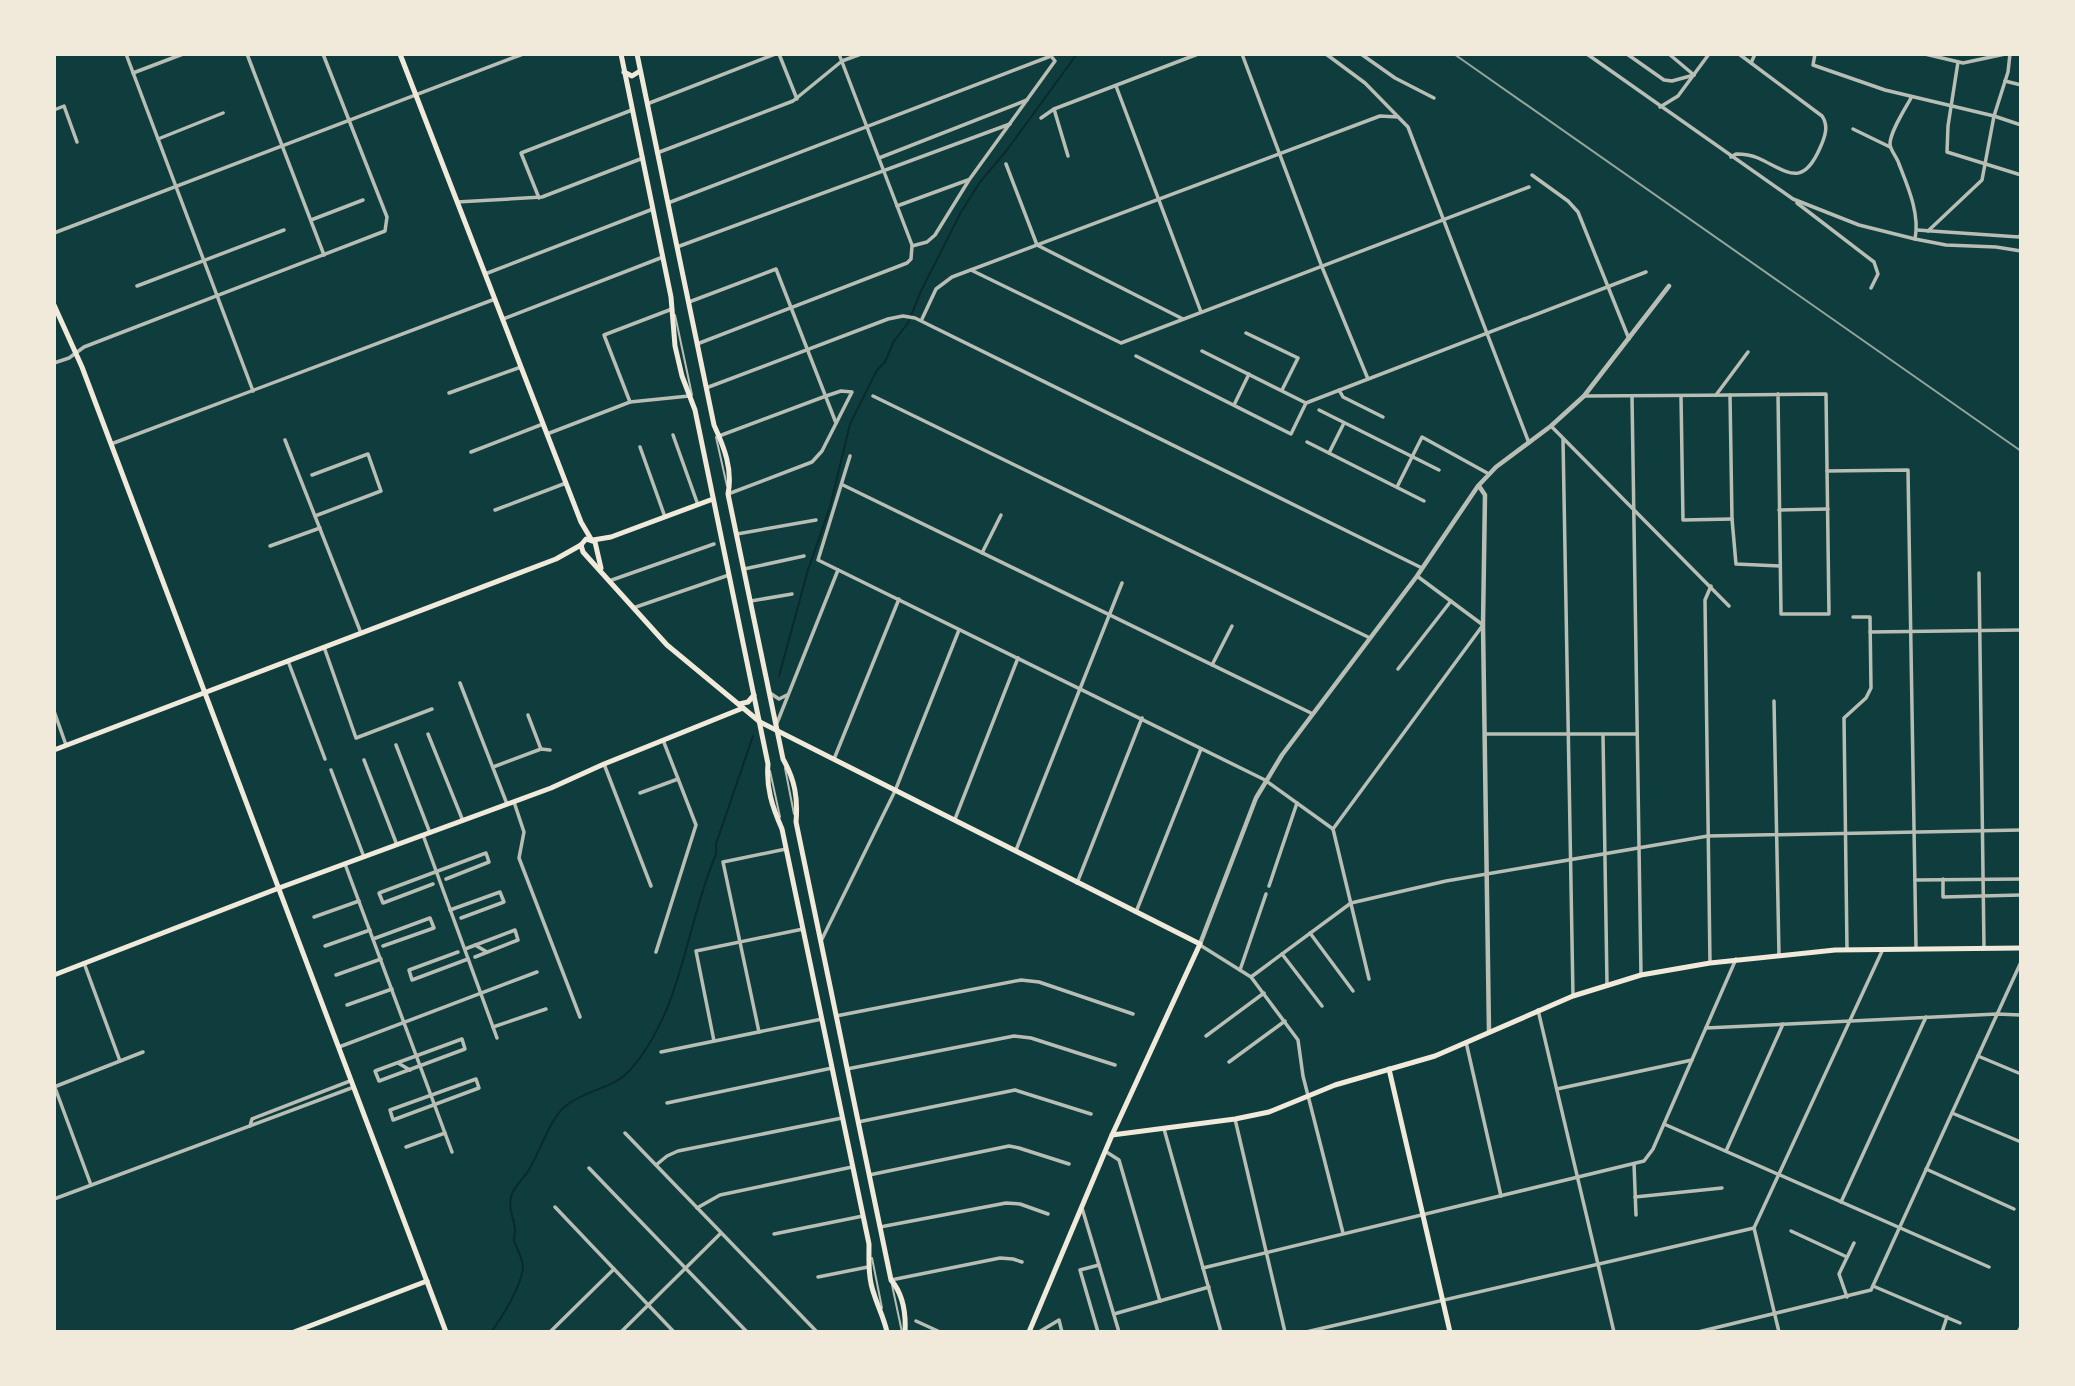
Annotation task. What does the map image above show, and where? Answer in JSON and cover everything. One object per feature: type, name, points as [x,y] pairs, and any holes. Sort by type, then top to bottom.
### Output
[{"type":"main road","points":[[400,54],[581,522],[596,548],[602,571]]},
{"type":"main road","points":[[621,54],[671,297],[675,346],[695,410],[760,722],[768,764],[767,785],[773,810],[782,829],[869,1244],[868,1267],[887,1332]]},
{"type":"main road","points":[[637,54],[714,425],[730,473],[728,494],[782,756],[792,775],[797,799],[796,822],[891,1280],[900,1292],[905,1318],[903,1332]]},
{"type":"main road","points":[[624,72],[632,76],[640,71]]},
{"type":"main road","points":[[647,180],[653,172],[658,172],[662,177]]},
{"type":"main road","points":[[54,304],[111,444],[446,1332]]},
{"type":"main road","points":[[54,750],[556,559],[592,539],[611,537],[713,499]]},
{"type":"main road","points":[[581,522],[581,550],[674,652],[760,722],[777,733],[1200,944],[1112,1135],[1030,1331]]},
{"type":"main road","points":[[587,554],[593,554],[596,548],[611,537]]},
{"type":"main road","points":[[748,666],[755,658],[763,663]]},
{"type":"main road","points":[[54,975],[279,888],[551,788],[741,706],[754,695]]},
{"type":"main road","points":[[782,756],[787,745],[795,741]]},
{"type":"main road","points":[[793,880],[802,883],[807,877]]},
{"type":"main road","points":[[1112,1135],[1269,1112],[1310,1095],[1431,1058],[1573,996],[1641,975],[1737,959],[1847,949],[2021,948]]},
{"type":"main road","points":[[1389,1069],[1450,1332]]},
{"type":"main road","points":[[845,1131],[854,1135],[858,1132],[859,1125]]},
{"type":"main road","points":[[849,1152],[856,1146],[861,1146],[864,1150]]},
{"type":"main road","points":[[294,1332],[427,1281]]},
{"type":"street","points":[[126,54],[253,391]]},
{"type":"street","points":[[133,74],[183,54]]},
{"type":"street","points":[[247,54],[324,255]]},
{"type":"street","points":[[54,363],[83,347],[381,233],[387,227],[387,218],[323,54]]},
{"type":"street","points":[[54,233],[523,54]]},
{"type":"street","points":[[647,104],[777,54],[797,99]]},
{"type":"street","points":[[697,344],[906,263],[912,256],[912,246],[839,54]]},
{"type":"street","points":[[657,153],[797,99],[842,61],[861,54]]},
{"type":"street","points":[[1041,118],[1054,109],[1198,54]]},
{"type":"street","points":[[1242,54],[1322,267],[1368,379]]},
{"type":"street","points":[[1326,54],[1365,83],[1408,127],[1529,443]]},
{"type":"street","points":[[1361,54],[1395,78],[1434,98]]},
{"type":"street","points":[[1587,54],[1793,199],[1874,262],[1878,274],[1871,288]]},
{"type":"street","points":[[1627,54],[1664,80],[1672,81],[1694,75]]},
{"type":"street","points":[[1669,54],[1694,75]]},
{"type":"street","points":[[1660,107],[1678,96],[1709,54]]},
{"type":"street","points":[[1731,157],[1736,153],[1745,155],[1759,159],[1782,172],[1794,174],[1807,168],[1816,156],[1826,128],[1822,116],[1739,54]]},
{"type":"street","points":[[1751,63],[1755,54]]},
{"type":"street","points":[[1815,54],[1813,65],[1910,98],[1994,116],[2021,125]]},
{"type":"street","points":[[1925,54],[1974,63],[2008,54],[2005,81],[1994,116],[1983,177],[1979,184],[1928,231]]},
{"type":"street","points":[[668,204],[1051,56],[1055,64],[970,180],[935,235],[927,242],[912,246]]},
{"type":"street","points":[[1958,62],[1947,152],[2020,176]]},
{"type":"street","points":[[2005,81],[2021,85]]},
{"type":"street","points":[[1116,86],[1201,313]]},
{"type":"street","points":[[1890,147],[1910,98]]},
{"type":"street","points":[[879,158],[1029,100]]},
{"type":"street","points":[[54,110],[64,106],[77,142]]},
{"type":"street","points":[[1054,109],[1069,156]]},
{"type":"street","points":[[539,198],[521,153],[632,110]]},
{"type":"street","points":[[158,139],[223,113]]},
{"type":"street","points":[[922,319],[940,284],[971,270],[1380,116],[1398,117]]},
{"type":"street","points":[[677,247],[1012,123]]},
{"type":"street","points":[[1853,129],[1890,147],[1898,161],[1914,210],[1917,230],[1915,239]]},
{"type":"street","points":[[457,202],[539,198],[643,159]]},
{"type":"street","points":[[1006,164],[1037,245],[1183,319]]},
{"type":"street","points":[[1532,175],[1568,201],[1578,212],[1629,339]]},
{"type":"street","points":[[897,206],[970,180]]},
{"type":"street","points":[[971,270],[1121,343],[1529,187]]},
{"type":"street","points":[[1793,199],[1859,225],[1915,239],[1946,245],[2021,251]]},
{"type":"street","points":[[311,220],[363,200]]},
{"type":"street","points":[[485,274],[653,209]]},
{"type":"street","points":[[137,286],[284,230]]},
{"type":"street","points":[[1917,230],[1975,236],[2019,237],[2021,234]]},
{"type":"street","points":[[503,319],[663,257]]},
{"type":"street","points":[[689,302],[776,269],[836,423]]},
{"type":"street","points":[[1136,356],[1291,433],[1306,402],[1646,272]]},
{"type":"street","points":[[1343,1233],[1302,1070],[1299,1045],[1285,1021],[1251,977],[1200,944],[1265,780],[1417,576],[1479,486],[1489,474],[1551,426],[1584,396],[1669,286]]},
{"type":"street","points":[[111,444],[495,299]]},
{"type":"street","points":[[630,402],[604,335],[672,309]]},
{"type":"street","points":[[706,388],[888,318],[915,317],[1422,568]]},
{"type":"street","points":[[1246,333],[1298,359],[1282,390]]},
{"type":"street","points":[[1202,351],[1306,402]]},
{"type":"street","points":[[1716,395],[1748,352]]},
{"type":"street","points":[[449,393],[521,366]]},
{"type":"street","points":[[1234,405],[1249,374]]},
{"type":"street","points":[[1339,390],[1343,397],[1382,417]]},
{"type":"street","points":[[719,436],[841,391],[852,392],[822,451],[812,462],[728,494]]},
{"type":"street","points":[[1584,396],[1632,396],[1681,395],[1730,395],[1778,394],[1826,394],[1829,614],[1781,614],[1778,394]]},
{"type":"street","points":[[1681,395],[1683,520],[1732,519]]},
{"type":"street","points":[[1730,395],[1732,519],[1736,564],[1780,566]]},
{"type":"street","points":[[547,434],[630,402],[689,396]]},
{"type":"street","points":[[873,396],[1370,638]]},
{"type":"street","points":[[1632,396],[1641,975]]},
{"type":"street","points":[[1319,410],[1439,470]]},
{"type":"street","points":[[1329,453],[1344,423]]},
{"type":"street","points":[[471,452],[543,424]]},
{"type":"street","points":[[1551,426],[1729,606]]},
{"type":"street","points":[[673,435],[698,505]]},
{"type":"street","points":[[1397,487],[1422,437],[1489,474]]},
{"type":"street","points":[[1563,439],[1573,996]]},
{"type":"street","points":[[285,440],[361,633]]},
{"type":"street","points":[[1307,442],[1424,501]]},
{"type":"street","points":[[640,447],[665,517]]},
{"type":"street","points":[[312,475],[368,454],[381,491],[315,516]]},
{"type":"street","points":[[850,456],[818,560],[1265,780],[1333,829],[1369,979]]},
{"type":"street","points":[[1827,471],[1908,470],[1916,947]]},
{"type":"street","points":[[495,510],[566,483]]},
{"type":"street","points":[[843,485],[1313,714]]},
{"type":"street","points":[[1479,486],[1485,495],[1483,625],[1489,1032]]},
{"type":"street","points":[[1779,510],[1828,509]]},
{"type":"street","points":[[982,553],[1001,515]]},
{"type":"street","points":[[737,534],[816,520]]},
{"type":"street","points":[[270,546],[320,528]]},
{"type":"street","points":[[609,581],[713,544]]},
{"type":"street","points":[[744,569],[804,556]]},
{"type":"street","points":[[776,725],[838,570]]},
{"type":"street","points":[[1979,573],[1984,948]]},
{"type":"street","points":[[633,608],[729,575]]},
{"type":"street","points":[[1417,576],[1483,625]]},
{"type":"street","points":[[1015,852],[1122,583]]},
{"type":"street","points":[[1710,963],[1704,600],[1711,586]]},
{"type":"street","points":[[751,601],[792,594]]},
{"type":"street","points":[[834,761],[899,599]]},
{"type":"street","points":[[1398,669],[1451,601]]},
{"type":"street","points":[[1847,949],[1843,718],[1866,698],[1871,688],[1870,617],[1853,617]]},
{"type":"street","points":[[1333,829],[1483,625]]},
{"type":"street","points":[[1212,665],[1231,626]]},
{"type":"street","points":[[821,941],[895,792],[960,629]]},
{"type":"street","points":[[1870,632],[2021,630]]},
{"type":"street","points":[[324,647],[356,738],[432,709]]},
{"type":"street","points":[[954,821],[1018,658]]},
{"type":"street","points":[[289,661],[325,759]]},
{"type":"street","points":[[460,683],[507,804]]},
{"type":"street","points":[[769,692],[779,699],[788,693]]},
{"type":"street","points":[[1774,701],[1779,955]]},
{"type":"street","points":[[54,710],[66,745]]},
{"type":"street","points":[[528,715],[541,750]]},
{"type":"street","points":[[1077,883],[1142,718]]},
{"type":"street","points":[[428,734],[463,821]]},
{"type":"street","points":[[1485,734],[1637,734]]},
{"type":"street","points":[[1603,734],[1607,984]]},
{"type":"street","points":[[656,953],[695,830],[694,820],[663,740]]},
{"type":"street","points":[[396,745],[430,833]]},
{"type":"street","points":[[1136,912],[1202,748]]},
{"type":"street","points":[[493,768],[541,750],[551,750]]},
{"type":"street","points":[[364,760],[397,845]]},
{"type":"street","points":[[604,764],[651,886]]},
{"type":"street","points":[[331,770],[363,857]]},
{"type":"street","points":[[640,793],[678,779]]},
{"type":"street","points":[[514,802],[524,832],[519,858],[580,1017]]},
{"type":"street","points":[[1269,886],[1297,803]]},
{"type":"street","points":[[1251,977],[1351,903],[1487,874],[1708,836],[2021,831]]},
{"type":"street","points":[[423,835],[497,1038]]},
{"type":"street","points":[[759,1032],[723,862],[786,849]]},
{"type":"street","points":[[433,884],[383,903],[379,893],[486,853],[489,862],[446,878]]},
{"type":"street","points":[[345,864],[452,1152]]},
{"type":"street","points":[[445,868],[455,875]]},
{"type":"street","points":[[423,888],[426,875]]},
{"type":"street","points":[[1915,880],[2021,879]]},
{"type":"street","points":[[1943,880],[1943,897],[2021,895]]},
{"type":"street","points":[[450,910],[500,892],[504,902],[461,918]]},
{"type":"street","points":[[1240,970],[1266,894]]},
{"type":"street","points":[[314,917],[359,901]]},
{"type":"street","points":[[463,906],[474,913]]},
{"type":"street","points":[[373,939],[430,918],[434,928],[383,946]]},
{"type":"street","points":[[714,1041],[696,951],[803,929]]},
{"type":"street","points":[[325,946],[370,930]]},
{"type":"street","points":[[464,949],[515,930],[518,940],[475,957]]},
{"type":"street","points":[[1310,933],[1353,991]]},
{"type":"street","points":[[385,934],[397,941]]},
{"type":"street","points":[[475,946],[487,952]]},
{"type":"street","points":[[1779,1332],[1754,1228],[1884,948]]},
{"type":"street","points":[[458,951],[409,970],[412,980],[468,959]]},
{"type":"street","points":[[1282,954],[1322,1006]]},
{"type":"street","points":[[445,956],[460,962]]},
{"type":"street","points":[[1203,1268],[1578,1178],[1634,1164],[1647,1158],[1737,959]]},
{"type":"street","points":[[336,975],[381,960]]},
{"type":"street","points":[[1698,1332],[1867,1293],[1873,1286],[1900,1228],[2021,962]]},
{"type":"street","points":[[84,963],[120,1061]]},
{"type":"street","points":[[339,1047],[537,972]]},
{"type":"street","points":[[836,1016],[1021,980],[1039,982],[1133,1014]]},
{"type":"street","points":[[347,1005],[392,989]]},
{"type":"street","points":[[1206,1036],[1264,993]]},
{"type":"street","points":[[493,1027],[546,1009]]},
{"type":"street","points":[[1538,1010],[1614,1332]]},
{"type":"street","points":[[1706,1028],[2021,1015]]},
{"type":"street","points":[[1841,1202],[1926,1017]]},
{"type":"street","points":[[661,1052],[822,1019]]},
{"type":"street","points":[[1229,1062],[1285,1021]]},
{"type":"street","points":[[1726,1151],[1783,1024]]},
{"type":"street","points":[[847,1069],[1014,1036],[1031,1038],[1115,1065]]},
{"type":"street","points":[[462,1039],[465,1049],[379,1081],[375,1071],[416,1056],[462,1039]]},
{"type":"street","points":[[1466,1042],[1501,1196]]},
{"type":"street","points":[[91,1185],[55,1086],[144,1052]]},
{"type":"street","points":[[1978,1056],[2021,1074]]},
{"type":"street","points":[[1557,1089],[1692,1060]]},
{"type":"street","points":[[398,1063],[410,1070]]},
{"type":"street","points":[[667,1103],[832,1068]]},
{"type":"street","points":[[476,1079],[479,1088],[393,1120],[390,1110],[431,1095],[476,1079]]},
{"type":"street","points":[[54,1199],[250,1126],[252,1119],[353,1084]]},
{"type":"street","points":[[859,1125],[1015,1090],[1091,1114]]},
{"type":"street","points":[[1952,1113],[2021,1142]]},
{"type":"street","points":[[656,1166],[678,1151],[842,1118]]},
{"type":"street","points":[[1235,1119],[1285,1332]]},
{"type":"street","points":[[1664,1124],[1989,1267]]},
{"type":"street","points":[[1164,1129],[1221,1332]]},
{"type":"street","points":[[406,1147],[445,1133]]},
{"type":"street","points":[[625,1133],[817,1332]]},
{"type":"street","points":[[869,1174],[1009,1146],[1069,1164]]},
{"type":"street","points":[[1105,1151],[1120,1163],[1160,1301]]},
{"type":"street","points":[[1634,1164],[1636,1215]]},
{"type":"street","points":[[698,1208],[720,1195],[852,1167]]},
{"type":"street","points":[[589,1168],[747,1332]]},
{"type":"street","points":[[1926,1169],[2014,1209]]},
{"type":"street","points":[[1635,1196],[1722,1188]]},
{"type":"street","points":[[880,1227],[1006,1203],[1020,1204],[1048,1214]]},
{"type":"street","points":[[1082,1206],[1119,1332]]},
{"type":"street","points":[[555,1207],[674,1332]]},
{"type":"street","points":[[774,1234],[863,1216]]},
{"type":"street","points":[[1306,1332],[1754,1228]]},
{"type":"street","points":[[1791,1231],[1847,1257]]},
{"type":"street","points":[[621,1332],[721,1233]]},
{"type":"street","points":[[1847,1297],[1839,1274],[1854,1243]]},
{"type":"street","points":[[891,1280],[1000,1258],[1022,1262]]},
{"type":"street","points":[[1098,1332],[1080,1270],[1099,1265]]},
{"type":"street","points":[[818,1277],[868,1267]]},
{"type":"street","points":[[550,1332],[614,1269]]},
{"type":"street","points":[[1873,1286],[1960,1323]]},
{"type":"street","points":[[1114,1314],[1209,1287]]},
{"type":"street","points":[[1942,1332],[1947,1317]]},
{"type":"street","points":[[1039,1332],[1059,1320],[1062,1332]]},
{"type":"street","points":[[916,1321],[940,1332]]},
{"type":"street","points":[[2018,1332],[2021,1327]]},
{"type":"lane","points":[[671,297],[695,410]]},
{"type":"lane","points":[[714,425],[728,494]]},
{"type":"lane","points":[[869,1244],[883,1314]]},
{"type":"waterway","points":[[779,676],[808,570],[830,507],[850,424],[877,370],[885,362],[894,341],[908,323],[961,212],[980,182],[1007,150],[1077,54]]},
{"type":"waterway","points":[[491,1332],[511,1300],[522,1273],[523,1266],[514,1241],[515,1230],[510,1203],[512,1194],[530,1168],[561,1110],[583,1095],[624,1076],[648,1045],[662,1020],[682,965],[716,854],[716,844],[753,736]]},
{"type":"railway","points":[[1454,54],[2021,451]]}]
